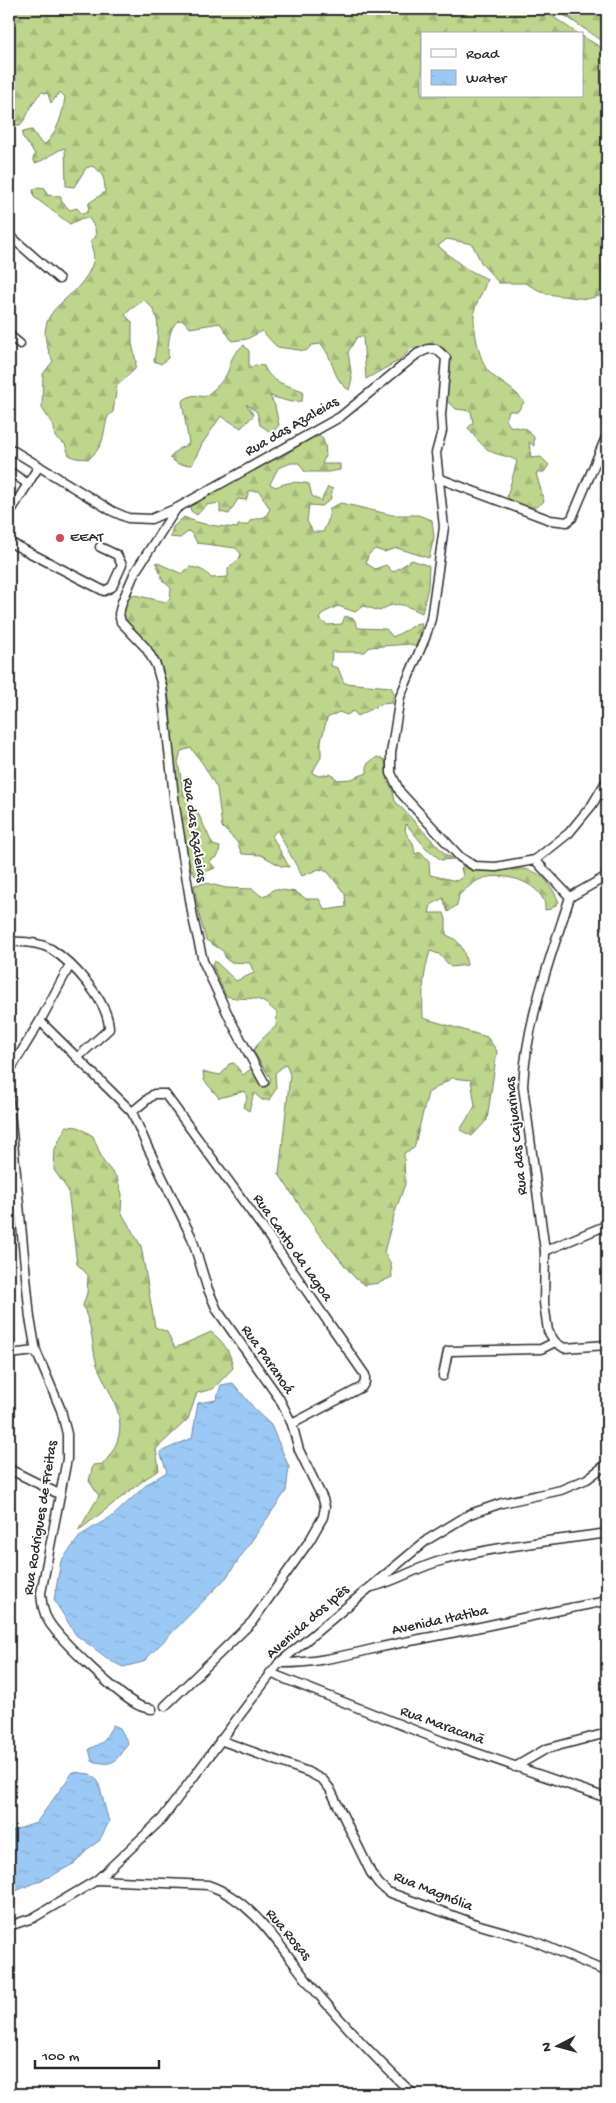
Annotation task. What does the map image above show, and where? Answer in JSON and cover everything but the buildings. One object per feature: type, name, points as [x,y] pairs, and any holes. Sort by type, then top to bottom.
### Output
[{"type":"street","points":[[9,235],[59,279]]},
{"type":"street","points":[[9,335],[20,344]]},
{"type":"street","name":"Rua das Azaleias","points":[[264,1082],[231,1021],[203,960],[193,918],[175,806],[162,686],[156,665],[146,648],[121,622],[119,614],[135,572],[177,508],[340,417],[411,358],[428,349],[436,349],[446,358],[441,408],[442,431],[436,453],[444,527],[431,619],[400,697],[391,753],[391,773],[400,792],[460,857],[474,866],[496,867],[535,860]]},
{"type":"street","points":[[438,478],[550,520],[560,523],[566,522],[572,518],[607,435]]},
{"type":"street","points":[[9,448],[112,511],[128,518],[151,519],[177,508]]},
{"type":"street","points":[[9,514],[39,466]]},
{"type":"street","points":[[9,471],[28,484]]},
{"type":"street","points":[[9,542],[104,592],[112,587],[122,562],[117,555],[100,547]]},
{"type":"street","points":[[607,780],[592,805],[569,833],[535,860],[570,897],[607,876]]},
{"type":"street","name":"Rua das Cajuarinas","points":[[555,1342],[548,1331],[544,1303],[545,1251],[523,1086],[524,1059],[541,987],[570,897]]},
{"type":"street","points":[[9,942],[32,942],[50,949],[70,965],[94,992],[106,1010],[109,1020],[108,1029],[103,1036],[78,1058]]},
{"type":"street","points":[[9,1072],[40,1021],[70,965]]},
{"type":"street","name":"Rua Paranoá","points":[[40,1021],[132,1112],[192,1238],[207,1287],[217,1310],[279,1398],[292,1424],[299,1450],[323,1499],[325,1507],[323,1517],[310,1540],[252,1622],[165,1706]]},
{"type":"street","name":"Rua Canto da Lagoa","points":[[132,1112],[154,1094],[165,1094],[265,1231],[365,1375],[366,1382],[362,1387],[292,1424]]},
{"type":"street","name":"Rua Rodrigues de Freitas","points":[[9,1101],[30,1318],[36,1351],[61,1410],[67,1434],[67,1459],[40,1593],[42,1609],[59,1636],[82,1658],[118,1690],[140,1706],[152,1709]]},
{"type":"street","name":"Rua Rodrigues de Freitas","points":[[9,1126],[13,1136]]},
{"type":"street","points":[[545,1251],[607,1225]]},
{"type":"street","points":[[443,1376],[448,1351],[541,1349],[555,1342],[564,1348],[607,1345]]},
{"type":"street","points":[[9,1354],[36,1351]]},
{"type":"street","name":"Avenida dos Ipês","points":[[9,1926],[33,1918],[97,1880],[162,1819],[279,1663],[428,1540],[470,1514],[502,1503],[561,1490],[586,1479],[607,1464]]},
{"type":"street","points":[[9,1469],[59,1494]]},
{"type":"street","points":[[370,1588],[386,1584],[444,1560],[517,1546],[607,1533]]},
{"type":"street","name":"Avenida Itatiba","points":[[279,1663],[298,1664],[343,1657],[607,1601]]},
{"type":"street","name":"Rua Maracanã","points":[[270,1673],[442,1741],[607,1798]]},
{"type":"street","points":[[515,1767],[546,1749],[607,1733]]},
{"type":"street","name":"Rua Magnólia","points":[[220,1740],[308,1772],[323,1780],[330,1789],[371,1873],[388,1892],[476,1924],[529,1939],[607,1972]]},
{"type":"street","name":"Rua Rosas","points":[[97,1880],[208,1885],[219,1888],[234,1898],[252,1914],[289,1955],[317,1993],[413,2094]]},
{"type":"green space","points":[[9,9],[542,9],[575,32],[421,32],[421,98],[584,98],[584,37],[607,51],[607,294],[587,299],[546,294],[525,283],[499,283],[482,264],[472,244],[447,239],[438,246],[465,268],[487,279],[474,314],[479,351],[489,372],[516,393],[524,402],[518,411],[509,411],[506,420],[510,426],[526,429],[534,437],[534,446],[529,442],[531,458],[541,457],[549,465],[544,472],[536,473],[544,501],[540,505],[531,507],[520,505],[507,497],[517,461],[487,449],[468,428],[473,423],[471,411],[456,409],[447,401],[449,356],[444,348],[412,348],[400,360],[366,379],[363,336],[357,337],[348,352],[352,379],[349,390],[339,380],[329,356],[321,344],[312,345],[306,351],[277,347],[262,331],[247,339],[232,341],[220,323],[190,328],[184,321],[179,320],[175,323],[171,332],[168,358],[161,364],[154,361],[158,335],[156,315],[144,300],[125,315],[132,322],[132,344],[136,361],[135,369],[117,386],[113,412],[108,416],[101,444],[89,459],[76,458],[69,455],[65,444],[55,437],[54,427],[42,408],[43,374],[53,361],[46,342],[46,328],[50,316],[77,288],[93,262],[91,240],[96,237],[95,228],[89,218],[82,218],[70,224],[34,197],[33,190],[38,187],[45,188],[47,195],[61,196],[61,201],[70,210],[77,208],[82,214],[88,212],[89,203],[105,192],[105,183],[101,173],[92,166],[86,168],[74,187],[66,186],[65,148],[39,162],[35,163],[33,159],[35,154],[22,136],[23,132],[32,130],[41,143],[45,144],[49,140],[59,123],[63,110],[65,97],[60,92],[51,103],[48,94],[42,92],[20,125],[14,125],[9,111]]},
{"type":"green space","points":[[555,9],[607,9],[607,44]]},
{"type":"green space","points":[[244,345],[249,351],[249,369],[255,365],[264,366],[275,380],[303,391],[302,401],[291,402],[270,396],[275,406],[279,425],[272,433],[260,425],[257,412],[246,404],[254,415],[241,428],[221,416],[202,444],[192,465],[178,464],[170,458],[178,449],[189,444],[182,401],[193,396],[204,397],[215,389],[227,373],[232,358]]},
{"type":"green space","points":[[321,436],[326,450],[322,464],[340,464],[340,470],[305,472],[299,463],[291,463],[278,468],[270,484],[276,487],[292,482],[309,484],[312,496],[321,501],[328,487],[333,489],[330,500],[322,506],[309,505],[307,521],[313,532],[323,532],[328,521],[330,508],[341,503],[392,515],[418,515],[432,520],[434,537],[429,558],[397,548],[384,552],[375,549],[368,555],[366,563],[375,569],[386,565],[393,572],[412,560],[429,566],[428,587],[422,613],[401,605],[391,605],[380,611],[364,606],[355,612],[338,606],[323,613],[319,619],[327,625],[342,624],[345,616],[354,619],[358,628],[386,629],[393,637],[421,622],[422,632],[416,646],[409,644],[370,647],[365,652],[332,652],[331,666],[338,668],[344,683],[391,687],[394,693],[392,703],[381,704],[358,716],[353,711],[347,715],[339,712],[327,718],[321,741],[321,757],[312,773],[319,776],[330,774],[338,780],[351,779],[367,773],[367,764],[377,757],[385,760],[388,782],[392,788],[395,801],[445,854],[454,859],[441,860],[426,848],[406,824],[405,832],[413,843],[415,854],[421,852],[429,861],[430,875],[457,881],[463,876],[461,868],[463,866],[479,870],[523,869],[532,871],[546,881],[559,902],[551,909],[545,910],[544,900],[532,886],[515,879],[497,876],[481,879],[472,884],[459,895],[457,905],[448,912],[443,898],[431,905],[429,913],[444,913],[446,935],[461,946],[467,965],[451,967],[439,954],[430,951],[424,984],[423,1018],[487,1037],[497,1051],[487,1120],[472,1136],[460,1130],[475,1106],[471,1080],[452,1078],[428,1093],[414,1148],[404,1153],[405,1184],[384,1252],[391,1264],[392,1277],[379,1283],[365,1285],[355,1278],[318,1233],[279,1174],[290,1075],[286,1064],[275,1073],[276,1089],[269,1100],[262,1100],[254,1093],[249,1111],[243,1107],[247,1099],[245,1091],[219,1098],[204,1080],[203,1072],[221,1075],[229,1064],[234,1063],[243,1075],[252,1068],[260,1082],[269,1085],[271,1079],[253,1051],[260,1041],[276,1026],[277,1013],[257,999],[226,996],[212,965],[215,961],[236,981],[254,973],[250,963],[230,962],[226,959],[223,951],[206,940],[199,915],[194,885],[206,883],[226,888],[253,889],[261,896],[269,894],[274,889],[296,892],[306,899],[319,899],[325,910],[346,907],[345,894],[328,872],[319,869],[302,876],[277,830],[272,836],[289,867],[281,866],[261,855],[242,854],[237,842],[222,827],[217,788],[191,748],[181,751],[178,762],[184,795],[196,809],[213,845],[220,847],[218,856],[209,861],[215,868],[195,876],[189,865],[176,788],[170,705],[166,682],[155,657],[124,617],[126,598],[130,594],[166,602],[170,599],[171,588],[163,581],[156,562],[182,574],[189,567],[202,570],[211,578],[228,577],[228,569],[239,559],[241,554],[236,548],[197,543],[189,531],[180,538],[170,537],[173,527],[184,517],[204,524],[238,528],[238,525],[247,525],[251,520],[265,517],[270,509],[259,491],[249,491],[246,500],[238,499],[229,514],[220,512],[220,503],[206,505],[197,515],[191,511],[190,506],[206,495],[273,459],[278,459],[311,438]]},
{"type":"green space","points":[[66,1126],[78,1127],[93,1136],[103,1161],[117,1178],[122,1194],[121,1212],[141,1246],[155,1327],[167,1332],[175,1348],[211,1332],[226,1347],[233,1368],[213,1389],[197,1393],[188,1419],[156,1449],[159,1470],[78,1531],[99,1496],[89,1481],[93,1465],[103,1464],[113,1450],[120,1426],[115,1403],[97,1365],[90,1327],[83,1305],[87,1293],[88,1275],[77,1264],[68,1190],[54,1170],[55,1149]]},
{"type":"water","points":[[233,1383],[258,1413],[271,1425],[289,1467],[286,1491],[226,1578],[143,1662],[123,1667],[111,1661],[76,1635],[54,1600],[61,1561],[81,1535],[114,1515],[147,1484],[167,1472],[160,1452],[192,1438],[198,1403],[216,1400],[221,1385]]},
{"type":"water","points":[[113,1725],[120,1728],[128,1743],[111,1763],[92,1761],[89,1749],[103,1742]]},
{"type":"water","points":[[73,1772],[90,1774],[98,1781],[109,1822],[99,1841],[89,1848],[75,1863],[53,1875],[9,1894],[9,1832],[36,1823]]},
{"type":"place","name":"EEAT","points":[[60,538]]}]
